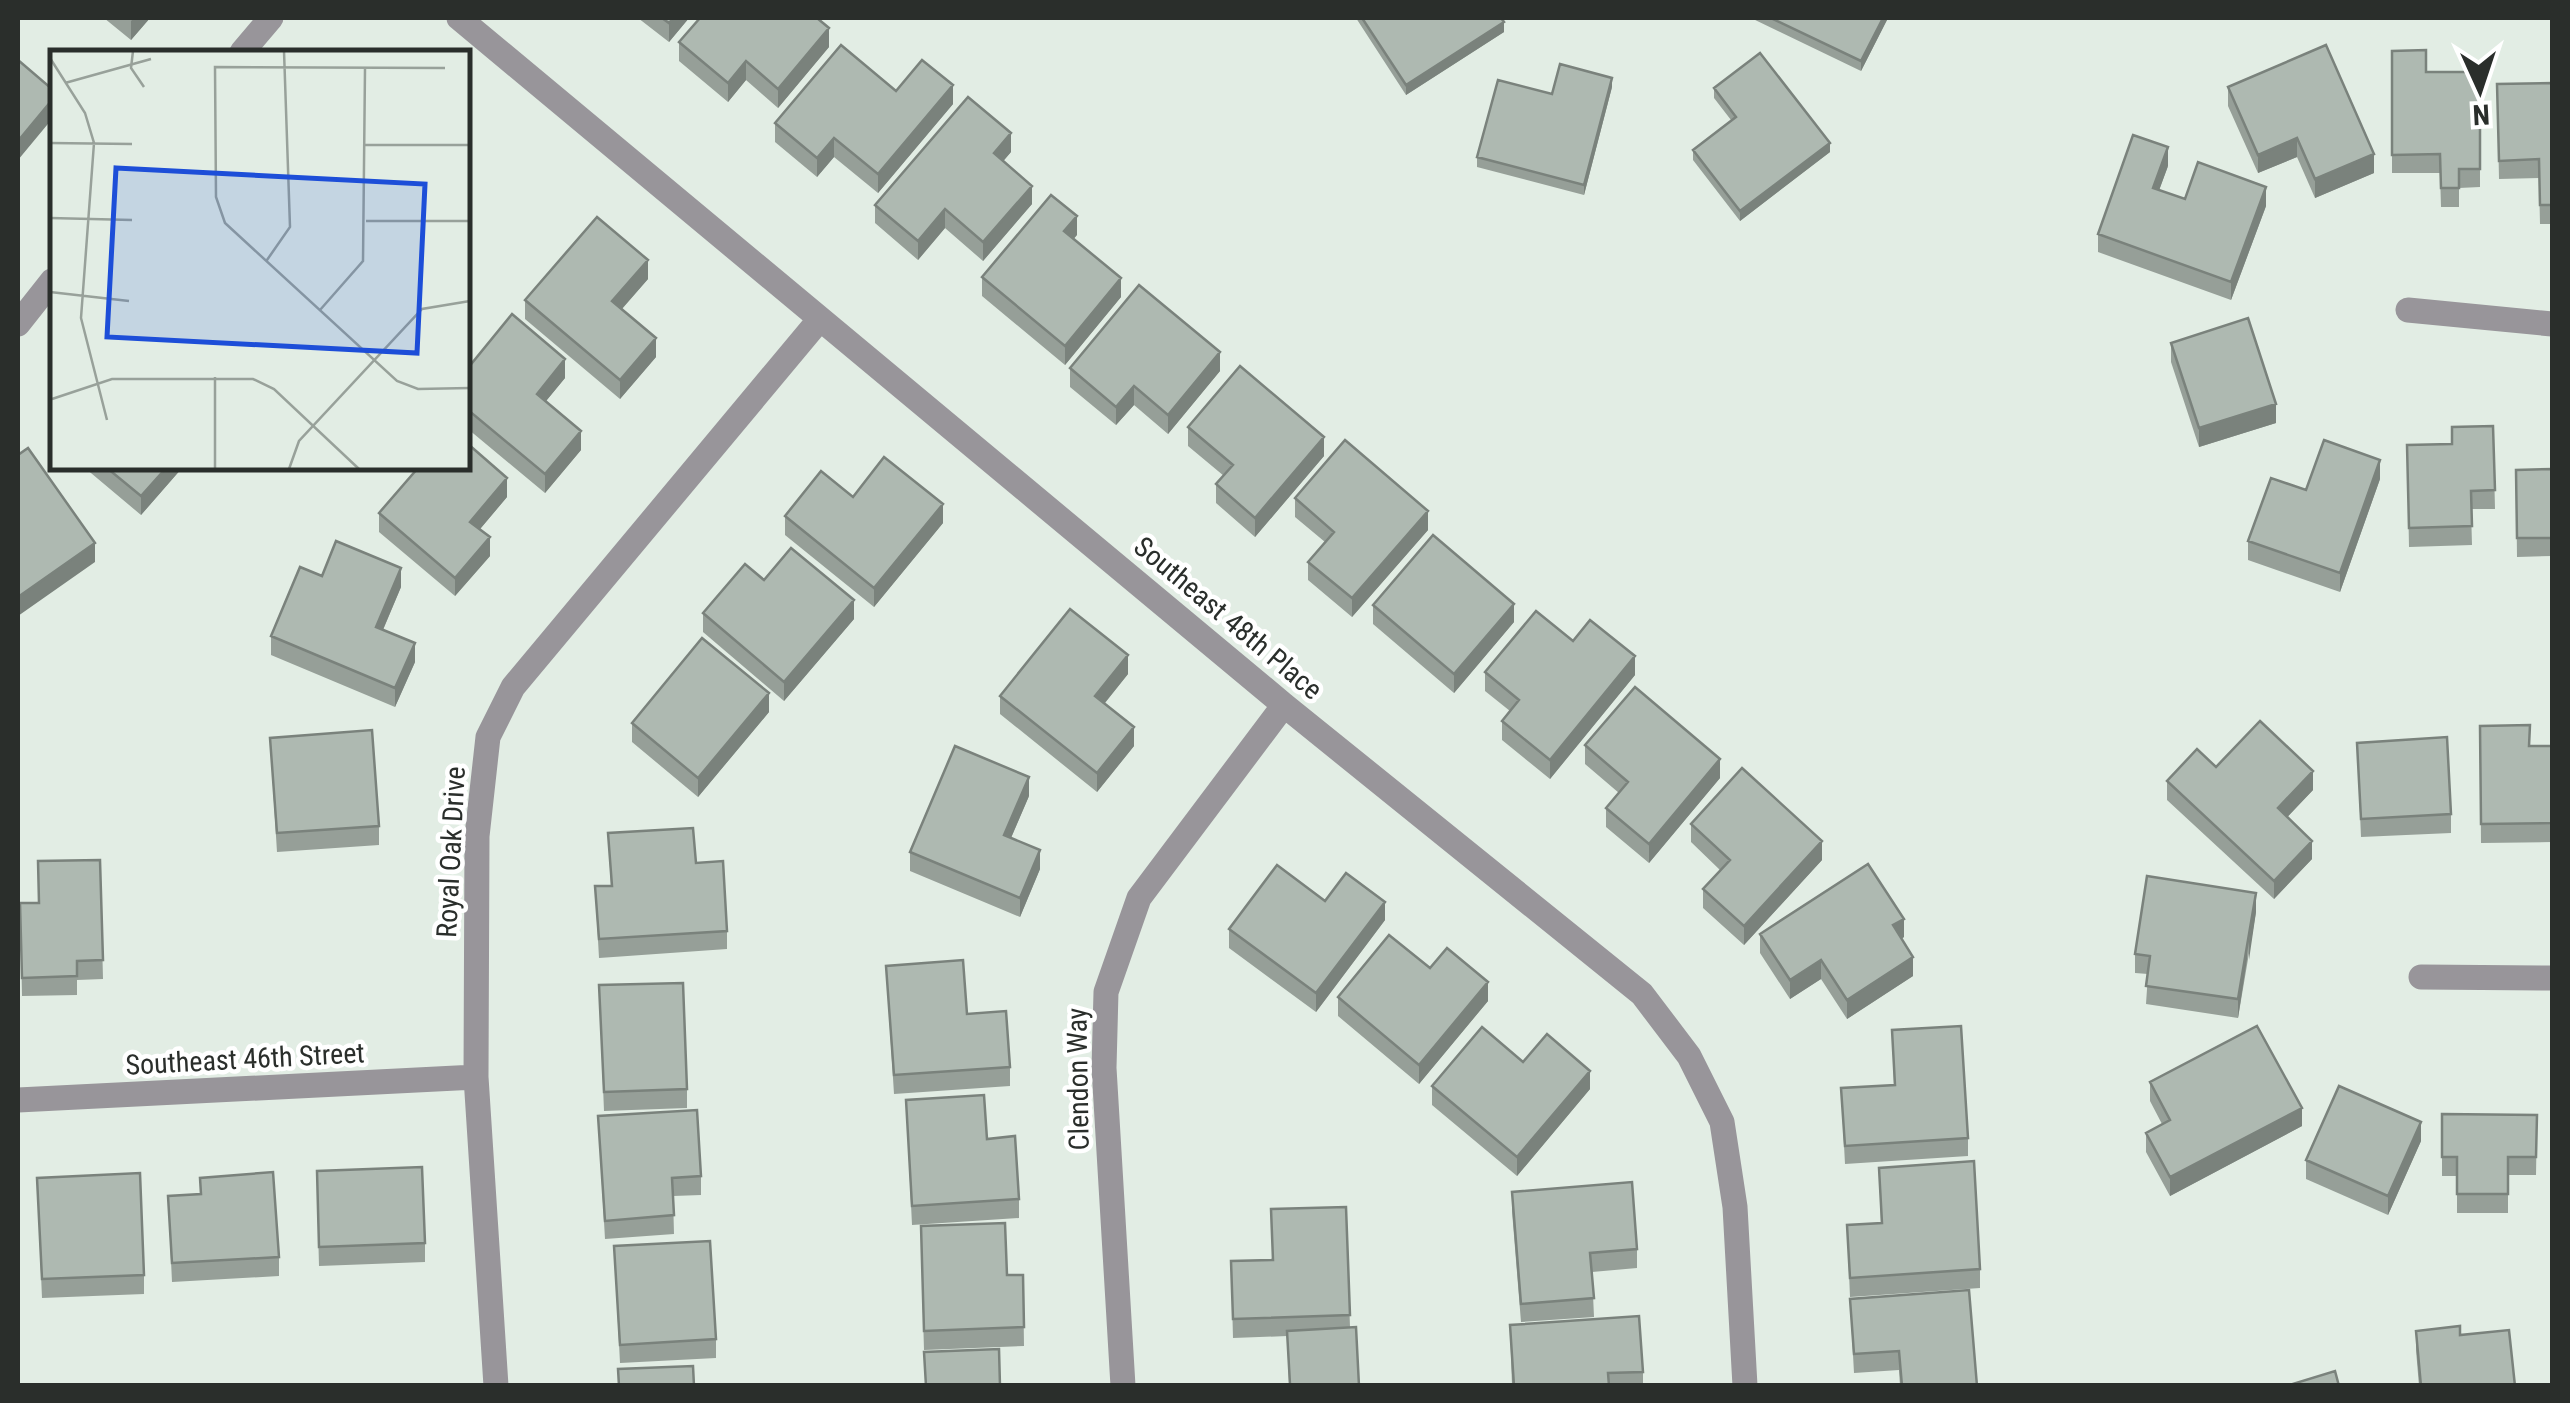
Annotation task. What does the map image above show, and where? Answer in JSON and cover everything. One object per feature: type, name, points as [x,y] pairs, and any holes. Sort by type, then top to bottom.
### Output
[{"type":"street","points":[[244,50],[271,18]]},
{"type":"street","name":"Southeast 48th Place","points":[[460,18],[1284,705],[1642,994],[1689,1056],[1722,1122],[1735,1206],[1745,1386]]},
{"type":"street","points":[[18,324],[50,284]]},
{"type":"street","points":[[2408,310],[2552,324]]},
{"type":"street","name":"Royal Oak Drive","points":[[496,1386],[476,1077],[477,836],[488,737],[513,687],[820,318]]},
{"type":"street","name":"Clendon Way","points":[[1124,1386],[1104,1068],[1106,992],[1139,898],[1284,705]]},
{"type":"street","points":[[2421,977],[2552,978]]},
{"type":"street","name":"Southeast 46th Street","points":[[18,1100],[476,1077]]},
{"type":"building","points":[[700,18],[817,18],[829,28],[778,89],[746,61],[728,83],[679,42]]},
{"type":"building","points":[[1362,18],[1501,18],[1504,22],[1406,85]]},
{"type":"building","points":[[1771,18],[1883,18],[1861,61]]},
{"type":"building","points":[[841,45],[896,91],[922,60],[953,85],[878,174],[834,138],[817,158],[775,123]]},
{"type":"building","points":[[2326,45],[2374,154],[2315,179],[2297,138],[2258,155],[2228,87]]},
{"type":"building","points":[[2426,50],[2426,72],[2480,72],[2480,169],[2459,169],[2459,188],[2441,188],[2440,154],[2392,155],[2392,51]]},
{"type":"building","points":[[1760,53],[1830,143],[1740,211],[1693,150],[1736,117],[1714,88]]},
{"type":"building","points":[[18,60],[50,87],[50,102],[18,141]]},
{"type":"building","points":[[1560,64],[1612,78],[1584,185],[1477,157],[1498,80],[1552,94]]},
{"type":"building","points":[[2552,83],[2552,205],[2540,205],[2539,159],[2499,161],[2497,84]]},
{"type":"building","points":[[968,97],[1011,133],[994,153],[1032,186],[983,242],[945,209],[918,241],[875,205]]},
{"type":"building","points":[[2133,135],[2168,147],[2153,188],[2185,199],[2198,162],[2266,187],[2231,282],[2098,234]]},
{"type":"building","points":[[1051,195],[1077,216],[1064,231],[1121,278],[1065,346],[982,277]]},
{"type":"building","points":[[597,217],[648,260],[612,301],[656,338],[620,380],[525,300]]},
{"type":"building","points":[[1139,285],[1220,352],[1168,415],[1134,386],[1116,407],[1070,368]]},
{"type":"building","points":[[512,314],[565,359],[537,394],[581,431],[545,474],[470,412],[470,366]]},
{"type":"building","points":[[2248,318],[2276,404],[2199,428],[2171,343]]},
{"type":"building","points":[[1240,366],[1324,437],[1255,518],[1216,484],[1233,465],[1188,427]]},
{"type":"building","points":[[2493,426],[2495,490],[2471,491],[2472,526],[2409,528],[2407,445],[2452,444],[2452,427]]},
{"type":"building","points":[[1345,440],[1428,511],[1352,598],[1308,562],[1334,532],[1295,498]]},
{"type":"building","points":[[2324,440],[2380,460],[2340,573],[2248,541],[2271,478],[2306,490]]},
{"type":"building","points":[[470,446],[507,478],[470,522],[490,537],[455,578],[379,513],[416,470],[470,470]]},
{"type":"building","points":[[28,448],[95,543],[18,597],[18,455]]},
{"type":"building","points":[[884,457],[943,504],[874,588],[785,516],[821,471],[853,497]]},
{"type":"building","points":[[2552,469],[2552,538],[2517,538],[2516,470]]},
{"type":"building","points":[[109,470],[164,470],[141,496]]},
{"type":"building","points":[[1433,535],[1514,604],[1454,674],[1373,605]]},
{"type":"building","points":[[336,541],[401,568],[376,627],[415,643],[395,688],[271,636],[300,567],[322,576]]},
{"type":"building","points":[[791,548],[854,600],[784,682],[703,613],[745,564],[764,580]]},
{"type":"building","points":[[1070,609],[1128,655],[1095,696],[1134,727],[1097,773],[1000,696]]},
{"type":"building","points":[[1536,611],[1573,641],[1590,620],[1635,656],[1550,760],[1502,721],[1519,700],[1485,672]]},
{"type":"building","points":[[702,638],[769,693],[698,778],[632,723]]},
{"type":"building","points":[[1635,687],[1720,759],[1649,844],[1606,808],[1628,782],[1585,745]]},
{"type":"building","points":[[2260,721],[2313,771],[2278,808],[2312,841],[2274,881],[2167,781],[2197,749],[2216,767]]},
{"type":"building","points":[[2530,725],[2529,746],[2552,746],[2552,823],[2481,824],[2480,726]]},
{"type":"building","points":[[372,730],[379,826],[277,833],[270,738]]},
{"type":"building","points":[[2447,737],[2451,814],[2361,819],[2357,743]]},
{"type":"building","points":[[955,746],[1029,777],[1004,835],[1040,850],[1020,898],[910,852]]},
{"type":"building","points":[[1742,768],[1822,841],[1744,926],[1703,889],[1730,860],[1691,824]]},
{"type":"building","points":[[693,828],[696,863],[723,861],[727,931],[599,939],[595,886],[612,886],[608,833]]},
{"type":"building","points":[[100,860],[103,960],[77,961],[77,976],[22,978],[20,903],[39,903],[38,861]]},
{"type":"building","points":[[1868,864],[1904,919],[1893,925],[1913,957],[1847,1000],[1821,960],[1790,980],[1760,934]]},
{"type":"building","points":[[1277,865],[1325,901],[1346,873],[1385,902],[1316,993],[1229,929]]},
{"type":"building","points":[[2147,876],[2256,893],[2238,999],[2146,986],[2150,956],[2135,954]]},
{"type":"building","points":[[1389,935],[1430,968],[1447,948],[1488,982],[1419,1065],[1338,997]]},
{"type":"building","points":[[963,960],[967,1014],[1006,1011],[1010,1067],[894,1075],[886,966]]},
{"type":"building","points":[[683,983],[687,1089],[604,1092],[599,985]]},
{"type":"building","points":[[1961,1026],[1968,1138],[1845,1146],[1841,1088],[1895,1085],[1892,1030]]},
{"type":"building","points":[[2257,1026],[2302,1108],[2170,1177],[2146,1133],[2170,1120],[2150,1082]]},
{"type":"building","points":[[1482,1027],[1523,1062],[1547,1034],[1590,1071],[1517,1157],[1432,1086]]},
{"type":"building","points":[[2339,1086],[2421,1122],[2388,1196],[2306,1160]]},
{"type":"building","points":[[984,1095],[987,1139],[1015,1136],[1019,1199],[912,1206],[906,1100]]},
{"type":"building","points":[[697,1110],[701,1176],[672,1178],[674,1215],[605,1221],[598,1116]]},
{"type":"building","points":[[2442,1114],[2537,1115],[2536,1157],[2508,1157],[2508,1194],[2457,1194],[2457,1157],[2442,1157]]},
{"type":"building","points":[[1974,1161],[1980,1269],[1850,1278],[1847,1225],[1882,1223],[1879,1168]]},
{"type":"building","points":[[422,1167],[425,1243],[319,1247],[317,1171]]},
{"type":"building","points":[[273,1172],[279,1257],[172,1263],[168,1196],[201,1194],[200,1178]]},
{"type":"building","points":[[140,1173],[144,1275],[42,1279],[37,1178]]},
{"type":"building","points":[[1632,1182],[1637,1249],[1590,1253],[1594,1298],[1521,1304],[1512,1192]]},
{"type":"building","points":[[1346,1207],[1350,1315],[1233,1319],[1231,1261],[1273,1260],[1271,1209]]},
{"type":"building","points":[[1005,1223],[1007,1275],[1023,1275],[1024,1327],[924,1331],[921,1226]]},
{"type":"building","points":[[710,1241],[716,1339],[620,1345],[614,1246]]},
{"type":"building","points":[[1969,1290],[1977,1386],[1902,1386],[1899,1351],[1854,1354],[1850,1299]]},
{"type":"building","points":[[1639,1316],[1643,1372],[1608,1373],[1609,1386],[1514,1386],[1510,1325]]},
{"type":"building","points":[[2460,1326],[2460,1335],[2509,1330],[2515,1386],[2421,1386],[2416,1331]]},
{"type":"building","points":[[1356,1327],[1359,1386],[1265,1386],[1290,1384],[1287,1331]]},
{"type":"building","points":[[999,1349],[1000,1386],[926,1386],[924,1352]]},
{"type":"building","points":[[693,1366],[694,1386],[619,1386],[618,1369]]},
{"type":"building","points":[[2335,1371],[2339,1386],[2286,1386]]}]
